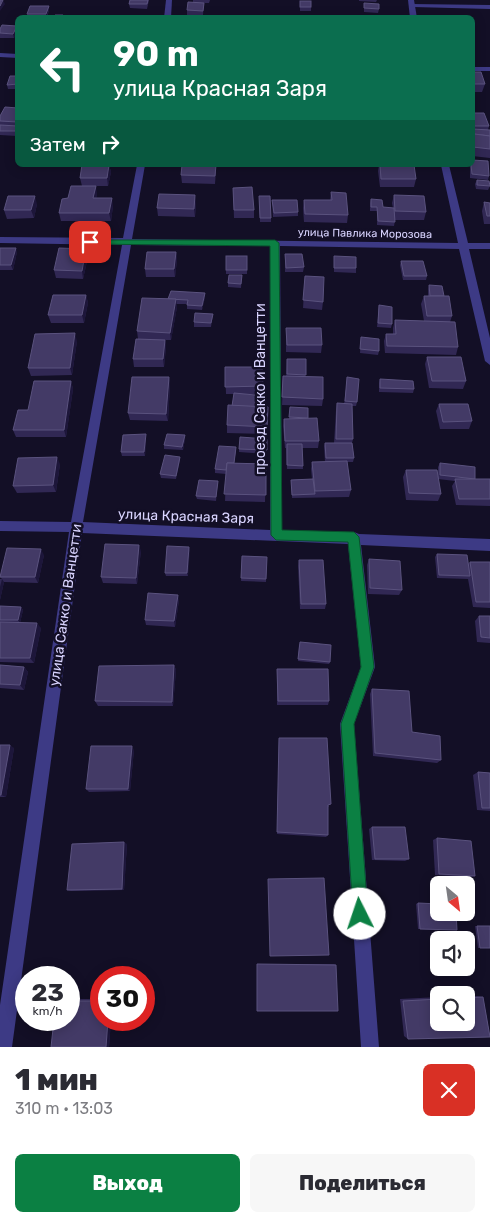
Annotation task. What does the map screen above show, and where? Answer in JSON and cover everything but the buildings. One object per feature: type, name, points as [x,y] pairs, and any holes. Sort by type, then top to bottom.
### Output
[{"type":"street","points":[[167,15],[169,0]]},
{"type":"street","points":[[412,3],[490,7]]},
{"type":"street","points":[[0,55],[15,56]]},
{"type":"street","points":[[475,69],[490,69]]},
{"type":"street","name":"улица Сакко и Ванцетти","points":[[3,1047],[76,527],[141,167]]},
{"type":"street","points":[[446,167],[466,246],[490,361]]},
{"type":"street","name":"улица Павлика Морозова","points":[[0,240],[490,246]]},
{"type":"street","name":"проезд Сакко и Ванцетти","points":[[275,243],[276,535]]},
{"type":"street","name":"улица Красная Заря","points":[[0,526],[354,537],[490,545]]},
{"type":"street","points":[[354,537],[368,667],[347,724],[370,1047]]},
{"type":"route","points":[[90,242],[275,243],[276,535],[354,537],[368,667],[347,724],[360,914]]}]
